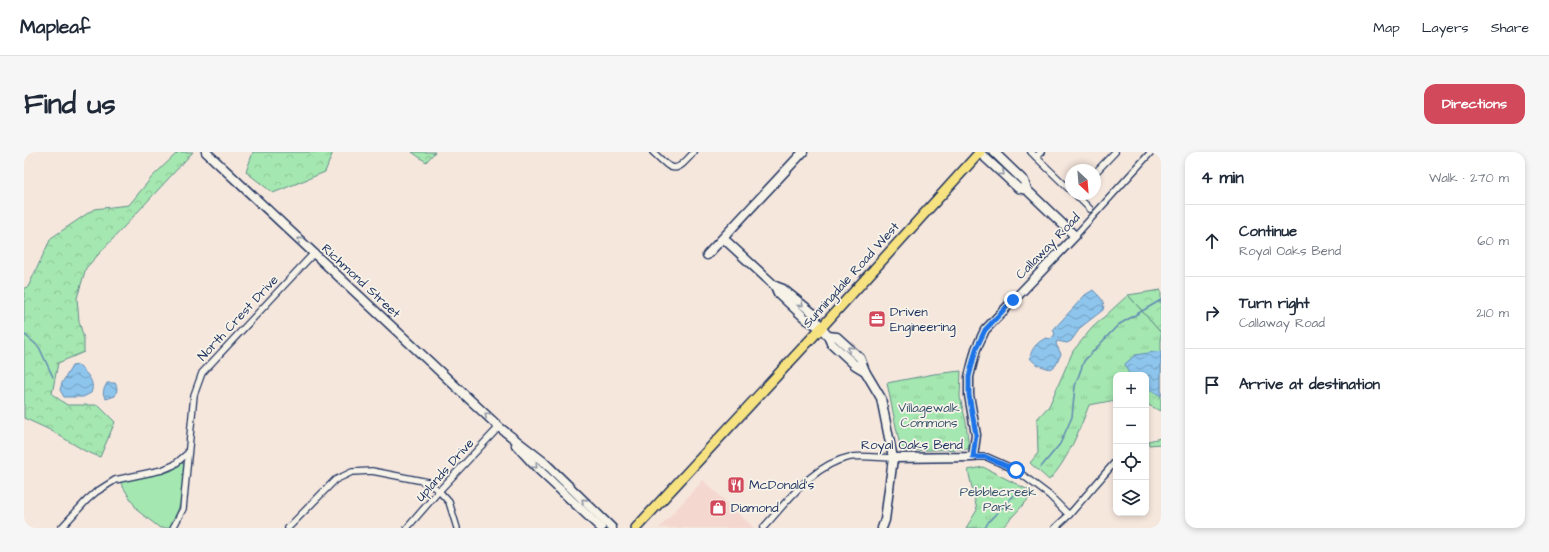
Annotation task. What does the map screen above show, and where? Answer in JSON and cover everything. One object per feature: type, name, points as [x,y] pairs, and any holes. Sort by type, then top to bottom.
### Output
[{"type":"main road","name":"Sunningdale Road West","points":[[636,528],[821,328],[980,152]]},
{"type":"main road","name":"Sunningdale Road West","points":[[642,528],[697,467],[740,415]]},
{"type":"street","name":"Richmond Street","points":[[206,152],[499,427],[538,469],[601,528]]},
{"type":"street","points":[[653,152],[668,167],[675,168],[683,165],[694,152]]},
{"type":"street","points":[[707,255],[802,152]]},
{"type":"street","points":[[980,152],[1018,188],[1027,190]]},
{"type":"street","points":[[994,152],[1024,181],[1027,190],[1075,236]]},
{"type":"street","points":[[1031,152],[1065,184]]},
{"type":"street","points":[[1036,157],[1041,152]]},
{"type":"street","points":[[1101,167],[1115,152]]},
{"type":"street","name":"Callaway Road","points":[[973,457],[976,435],[969,395],[969,377],[976,349],[985,330],[1075,236],[1151,152]]},
{"type":"street","points":[[1081,200],[1090,209]]},
{"type":"street","points":[[723,238],[775,286],[783,289],[813,313],[831,343],[855,365],[865,371],[881,398],[894,458],[885,520],[882,528]]},
{"type":"street","name":"North Crest Drive","points":[[173,528],[183,509],[194,395],[202,373],[314,253]]},
{"type":"street","name":"Richmond Street","points":[[499,427],[544,462],[612,528]]},
{"type":"street","name":"Uplands Drive","points":[[407,528],[439,491],[499,427]]},
{"type":"street","points":[[61,528],[87,500],[96,492],[115,480],[162,470],[174,465],[188,453]]},
{"type":"street","name":"Royal Oaks Bend","points":[[763,528],[809,478],[818,471],[851,457],[986,457],[1016,470],[1049,495],[1070,515]]},
{"type":"street","points":[[1055,528],[1070,515],[1113,465]]},
{"type":"street","points":[[288,528],[335,480],[352,472],[372,471],[428,482],[449,502],[457,528]]},
{"type":"shaded area","points":[[703,480],[754,528],[659,528]]},
{"type":"green space","points":[[178,152],[193,152],[86,268],[77,298],[79,321],[84,339],[84,352],[58,363],[52,394],[67,405],[98,405],[115,422],[100,457],[85,451],[50,430],[24,418],[24,288],[28,287],[51,238],[94,209],[129,205],[152,177]]},
{"type":"green space","points":[[253,152],[333,152],[325,172],[273,193],[246,172]]},
{"type":"green space","points":[[412,152],[435,152],[426,162]]},
{"type":"green space","points":[[1161,290],[1161,333],[1128,295]]},
{"type":"green space","points":[[1128,295],[1161,333],[1161,411],[1149,405],[1149,372],[1113,372],[1113,401],[1089,405],[1067,455],[1056,473],[1049,480],[1030,463],[1038,453],[1037,419],[1049,406],[1073,351],[1092,328]]},
{"type":"green space","name":"Villagewalk Commons","points":[[961,371],[960,397],[966,422],[969,449],[901,451],[887,383],[934,374]]},
{"type":"green space","points":[[1161,438],[1161,444],[1149,445],[1149,441]]},
{"type":"green space","points":[[182,463],[184,464],[185,472],[182,498],[169,528],[160,528],[138,511],[120,482],[171,471]]},
{"type":"green space","name":"Pebblecreek Park","points":[[983,467],[1034,493],[1002,528],[966,528],[977,510],[968,470]]},
{"type":"water","points":[[1093,290],[1103,301],[1103,310],[1081,327],[1071,341],[1067,343],[1057,341],[1056,344],[1061,354],[1056,365],[1051,369],[1034,362],[1030,358],[1035,346],[1046,338],[1051,339],[1055,334],[1053,330],[1085,295]]},
{"type":"water","points":[[1161,351],[1161,396],[1149,389],[1149,372],[1128,372],[1125,364],[1135,355]]},
{"type":"water","points":[[78,365],[87,374],[91,381],[91,393],[83,397],[64,397],[60,390],[62,383],[72,366]]},
{"type":"water","points":[[107,383],[115,383],[117,390],[115,396],[106,399],[103,393]]},
{"type":"waterway","points":[[1041,467],[1060,444],[1072,417],[1075,386],[1084,361],[1118,325],[1161,300]]},
{"type":"waterway","points":[[24,334],[39,347],[53,377]]},
{"type":"waterway","points":[[985,528],[989,521],[1018,491]]},
{"type":"place","name":"Driven Engineering","points":[[877,319]]},
{"type":"place","name":"McDonald's","points":[[736,485]]},
{"type":"place","name":"Diamond","points":[[718,508]]},
{"type":"route","points":[[1013,300],[985,330],[976,349],[969,377],[969,395],[976,435],[973,457],[986,457],[1016,470]]}]
